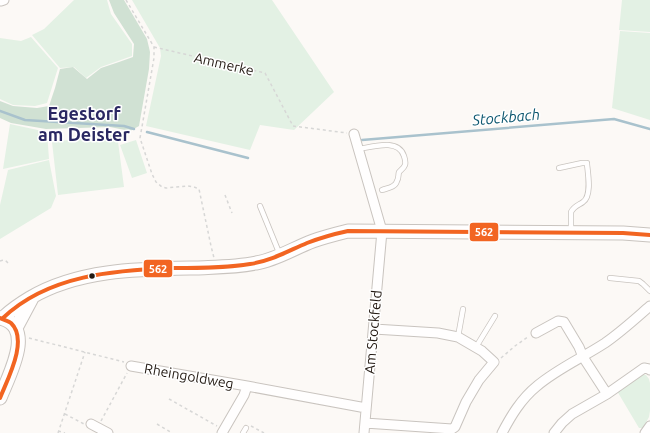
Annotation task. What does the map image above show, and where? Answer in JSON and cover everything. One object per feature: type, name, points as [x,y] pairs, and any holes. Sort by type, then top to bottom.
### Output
[{"type":"main road","points":[[0,398],[18,351],[19,344],[17,332],[8,321],[2,318],[32,297],[57,285],[79,279],[110,273],[146,269],[240,266],[259,263],[313,241],[348,231],[623,232],[650,235]]},
{"type":"main road","points":[[17,332],[32,297]]},
{"type":"street","points":[[354,134],[382,231]]},
{"type":"street","name":"Am Stockfeld","points":[[364,433],[382,231]]},
{"type":"street","points":[[502,433],[519,405],[536,387],[551,375],[605,343],[650,306]]},
{"type":"street","points":[[536,333],[558,320],[564,322],[579,347],[583,357],[607,394]]},
{"type":"street","points":[[365,422],[448,430],[452,429],[466,402],[494,362],[476,347],[458,338],[438,333],[374,328]]},
{"type":"street","name":"Rheingoldweg","points":[[131,366],[366,408]]},
{"type":"street","points":[[554,433],[572,414],[607,394],[644,368],[650,368]]},
{"type":"street","points":[[223,431],[244,395],[247,386]]},
{"type":"street","points":[[94,426],[108,433]]},
{"type":"street","points":[[646,433],[650,426]]},
{"type":"lane","points":[[359,149],[388,145],[397,147],[403,153],[405,165],[398,174],[398,181],[392,187],[382,190]]},
{"type":"lane","points":[[559,168],[582,163],[587,164],[589,189],[588,196],[585,200],[572,209],[571,232]]},
{"type":"lane","points":[[260,206],[281,255]]},
{"type":"lane","points":[[610,278],[639,281],[650,291]]},
{"type":"lane","points":[[458,338],[463,309]]},
{"type":"lane","points":[[476,347],[495,316]]},
{"type":"lane","points":[[243,433],[246,428]]},
{"type":"path","points":[[126,0],[154,47],[154,58],[140,138],[152,174],[156,182],[162,187],[188,186],[200,189],[211,246],[217,267]]},
{"type":"path","name":"Ammerke","points":[[154,47],[265,73],[293,126],[354,134]]},
{"type":"path","points":[[225,195],[232,214]]},
{"type":"path","points":[[0,261],[6,260],[10,264]]},
{"type":"path","points":[[17,332],[129,364],[131,366],[128,368],[127,374],[94,426],[83,424],[65,414]]},
{"type":"path","points":[[494,362],[500,359],[531,334],[536,333]]},
{"type":"path","points":[[65,433],[58,432],[85,352]]},
{"type":"path","points":[[169,399],[223,431]]},
{"type":"path","points":[[157,424],[172,433]]},
{"type":"green space","points":[[74,0],[107,0],[111,14],[132,44],[132,56],[101,67],[86,78],[74,67],[60,68],[32,35],[44,29]]},
{"type":"green space","points":[[109,0],[124,0],[147,39],[150,52],[149,69],[139,126],[130,131],[110,127],[46,129],[11,123],[0,118],[0,101],[13,106],[37,108],[49,106],[60,69],[73,67],[87,79],[101,68],[133,57],[134,44],[114,13]]},
{"type":"green space","points":[[132,0],[272,0],[334,92],[294,130],[260,125],[250,150],[146,126],[161,56],[160,48]]},
{"type":"green space","points":[[622,0],[650,0],[650,32],[619,30]]},
{"type":"green space","points":[[620,31],[650,33],[650,120],[612,108]]},
{"type":"green space","points":[[31,37],[58,68],[47,103],[35,106],[13,105],[0,99],[0,38],[21,41]]},
{"type":"green space","points":[[10,124],[47,132],[49,159],[3,169]]},
{"type":"green space","points":[[117,134],[124,187],[58,195],[52,142]]},
{"type":"green space","points":[[136,140],[147,173],[132,178],[120,145]]},
{"type":"green space","points":[[49,160],[56,196],[51,208],[0,239],[0,205],[8,170]]},
{"type":"green space","points":[[642,374],[646,375],[650,383],[650,411],[649,417],[643,428],[639,428],[617,391]]},
{"type":"waterway","name":"Stockbach","points":[[0,111],[25,120],[124,126],[134,129]]},
{"type":"waterway","name":"Stockbach","points":[[362,140],[614,119],[650,129]]},
{"type":"waterway","name":"Stockbach","points":[[147,132],[248,158]]},
{"type":"transit line","name":"562","points":[[3,318],[40,292],[83,278],[106,273],[152,269],[222,267],[258,263],[317,239],[348,231],[623,233],[650,235]]},
{"type":"transit line","name":"562","points":[[0,318],[11,323],[16,330],[18,339],[15,360],[0,398]]},
{"type":"district","name":"Egestorf am Deister","points":[[84,123]]}]
